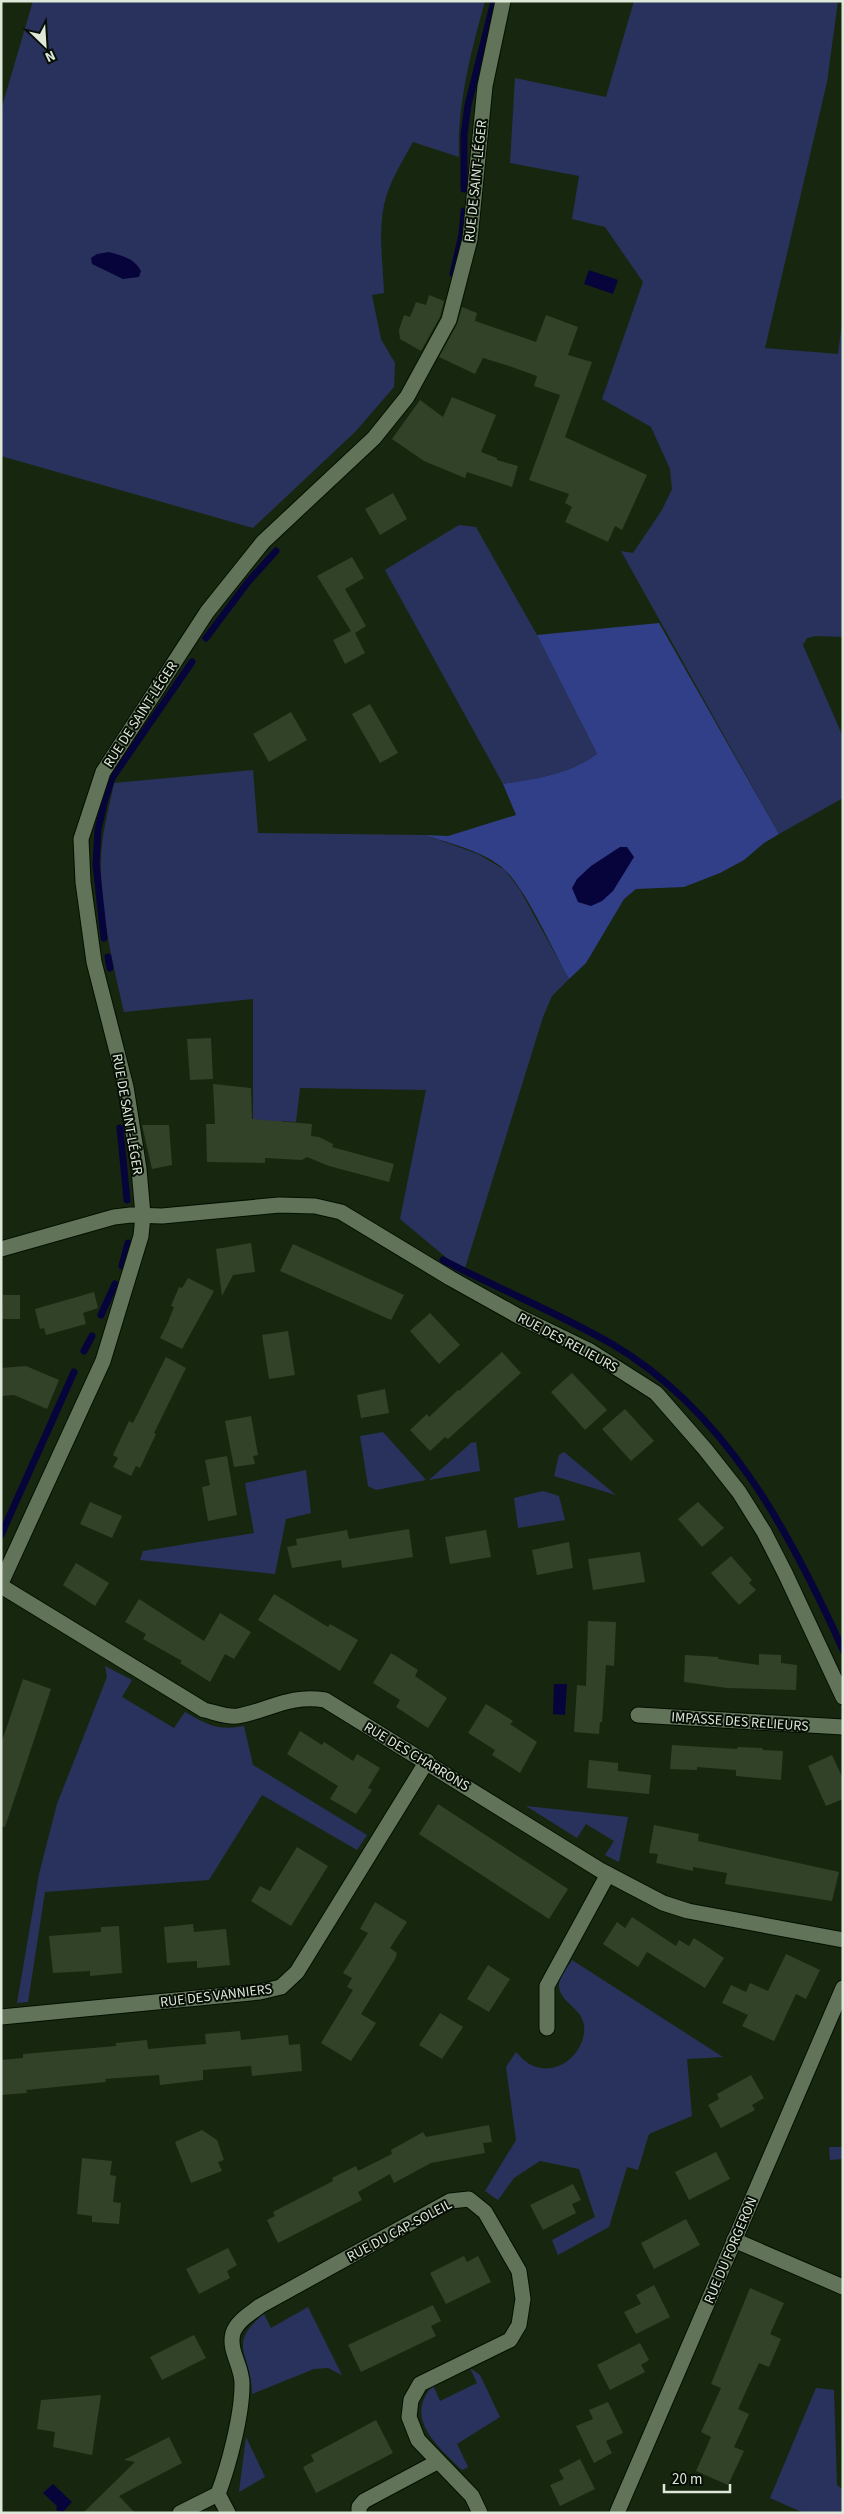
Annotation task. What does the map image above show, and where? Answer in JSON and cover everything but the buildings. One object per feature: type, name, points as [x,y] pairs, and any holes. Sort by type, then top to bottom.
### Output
[{"type":"street","name":"RUE DE SAINT-LÉGER","points":[[1,1584],[103,1361],[141,1236],[143,1215],[139,1169],[126,1087],[94,962],[83,882],[81,839],[103,772],[207,612],[263,542],[374,438],[407,397],[450,320],[470,239],[485,86],[504,1]]},
{"type":"street","name":"RUE DES RELIEURS","points":[[1,1249],[114,1217],[162,1216],[279,1206],[315,1206],[341,1212],[450,1278],[518,1316],[590,1351],[656,1393],[716,1463],[764,1532],[843,1696]]},
{"type":"street","name":"RUE DES CHARRONS","points":[[1,1584],[204,1710],[236,1717],[286,1700],[308,1697],[325,1700],[608,1874],[663,1904],[688,1911],[843,1940]]},
{"type":"street","name":"IMPASSE DES RELIEURS","points":[[638,1715],[843,1728]]},
{"type":"street","name":"RUE DES VANNIERS","points":[[1,2017],[260,1992],[281,1987],[297,1972],[427,1762]]},
{"type":"street","points":[[547,2028],[546,1986],[608,1874]]},
{"type":"street","name":"RUE DU FORGERON","points":[[617,2513],[843,1988]]},
{"type":"street","name":"RUE DU CAP-SOLEIL","points":[[218,2494],[241,2400],[242,2383],[232,2345],[234,2331],[239,2324],[260,2306],[450,2201],[469,2199],[485,2212],[519,2271],[523,2299],[519,2325],[510,2340],[420,2384],[411,2400],[409,2417],[418,2440],[437,2462],[472,2496],[480,2513]]},
{"type":"street","points":[[734,2240],[843,2288]]},
{"type":"street","points":[[359,2513],[359,2507],[364,2501],[437,2462]]},
{"type":"street","points":[[180,2513],[218,2494],[228,2513]]},
{"type":"shaded area","points":[[33,1],[485,1],[466,78],[460,117],[459,157],[413,142],[392,180],[384,205],[381,238],[384,293],[372,295],[381,339],[395,363],[394,387],[356,431],[253,528],[1,456],[1,110]]},
{"type":"shaded area","points":[[634,1],[838,1],[827,82],[765,348],[838,354],[843,315],[843,637],[816,636],[807,638],[803,645],[843,737],[843,798],[779,834],[621,551],[633,553],[662,510],[672,489],[670,469],[651,427],[602,399],[643,282],[605,227],[572,219],[579,176],[510,163],[515,78],[606,97]]},
{"type":"shaded area","points":[[109,252],[128,258],[135,263],[141,271],[139,277],[123,279],[92,264],[91,258],[97,254]]},
{"type":"shaded area","points":[[589,270],[618,280],[613,294],[584,284]]},
{"type":"shaded area","points":[[459,525],[476,527],[537,635],[597,754],[575,767],[552,775],[503,784],[385,570]]},
{"type":"shaded area","points":[[659,623],[779,834],[764,843],[744,860],[720,873],[684,887],[636,889],[624,899],[586,963],[569,979],[531,906],[505,870],[497,863],[477,853],[425,835],[448,836],[516,815],[503,784],[552,775],[575,767],[597,754],[537,635]]},
{"type":"shaded area","points":[[253,770],[258,833],[425,835],[478,854],[505,870],[520,890],[569,979],[552,996],[543,1017],[465,1268],[448,1259],[400,1219],[426,1090],[300,1088],[296,1122],[282,1121],[280,1134],[253,1130],[253,999],[124,1012],[108,938],[101,881],[102,842],[114,783]]},
{"type":"shaded area","points":[[620,847],[627,847],[634,857],[613,891],[602,901],[591,906],[578,902],[572,888],[577,879],[591,866]]},
{"type":"shaded area","points":[[383,1432],[426,1480],[376,1490],[368,1486],[360,1436]]},
{"type":"shaded area","points":[[476,1442],[480,1471],[429,1480],[471,1443]]},
{"type":"shaded area","points":[[564,1452],[616,1495],[554,1476],[559,1455]]},
{"type":"shaded area","points":[[306,1470],[311,1513],[286,1519],[275,1574],[140,1560],[143,1551],[254,1533],[245,1483]]},
{"type":"shaded area","points":[[543,1491],[559,1496],[565,1520],[518,1528],[514,1498]]},
{"type":"shaded area","points":[[105,1666],[132,1680],[122,1697],[174,1728],[185,1712],[213,1726],[227,1728],[244,1726],[253,1765],[367,1835],[357,1850],[262,1795],[209,1880],[45,1892],[28,2002],[17,2003],[39,1874],[57,1804],[107,1677]]},
{"type":"shaded area","points":[[554,1684],[567,1684],[565,1715],[553,1714]]},
{"type":"shaded area","points":[[526,1806],[628,1817],[619,1862],[605,1855],[614,1841],[586,1824],[577,1838]]},
{"type":"shaded area","points":[[572,1960],[723,2057],[687,2059],[692,2116],[649,2134],[638,2170],[627,2167],[609,2227],[558,2255],[552,2240],[595,2217],[579,2169],[540,2161],[514,2178],[498,2200],[485,2191],[516,2140],[506,2067],[516,2052],[531,2065],[551,2068],[569,2060],[581,2044],[584,2035],[582,2019],[580,2014],[563,1997],[559,1987],[561,1976]]},
{"type":"shaded area","points":[[829,2147],[843,2147],[843,2159],[830,2160]]},
{"type":"shaded area","points":[[308,2307],[342,2375],[328,2368],[314,2369],[252,2394],[251,2380],[243,2351],[243,2342],[246,2334],[252,2325],[264,2314],[271,2328]]},
{"type":"shaded area","points":[[470,2368],[480,2375],[500,2417],[457,2444],[468,2467],[462,2470],[434,2442],[423,2421],[422,2409],[425,2397],[433,2385],[440,2401],[477,2383]]},
{"type":"shaded area","points":[[816,2388],[834,2390],[837,2485],[843,2490],[843,2513],[804,2513],[770,2498]]},
{"type":"shaded area","points":[[246,2437],[265,2477],[239,2492]]},
{"type":"shaded area","points":[[53,2484],[72,2502],[63,2512],[56,2510],[57,2506],[43,2493]]},
{"type":"waterway","points":[[464,189],[464,135],[468,105],[494,1]]},
{"type":"waterway","points":[[453,274],[462,234],[464,211]]},
{"type":"waterway","points":[[206,638],[248,582],[276,551]]},
{"type":"waterway","points":[[104,938],[96,864],[98,830],[104,803],[112,778],[192,662]]},
{"type":"waterway","points":[[108,957],[110,968]]},
{"type":"waterway","points":[[120,1128],[127,1200]]},
{"type":"waterway","points":[[122,1266],[128,1243]]},
{"type":"waterway","points":[[443,1260],[612,1344],[653,1372],[689,1404],[721,1440],[751,1479],[777,1520],[823,1606],[843,1650]]},
{"type":"waterway","points":[[101,1315],[115,1284]]},
{"type":"waterway","points":[[84,1351],[92,1336]]},
{"type":"waterway","points":[[1,1535],[74,1372]]}]
